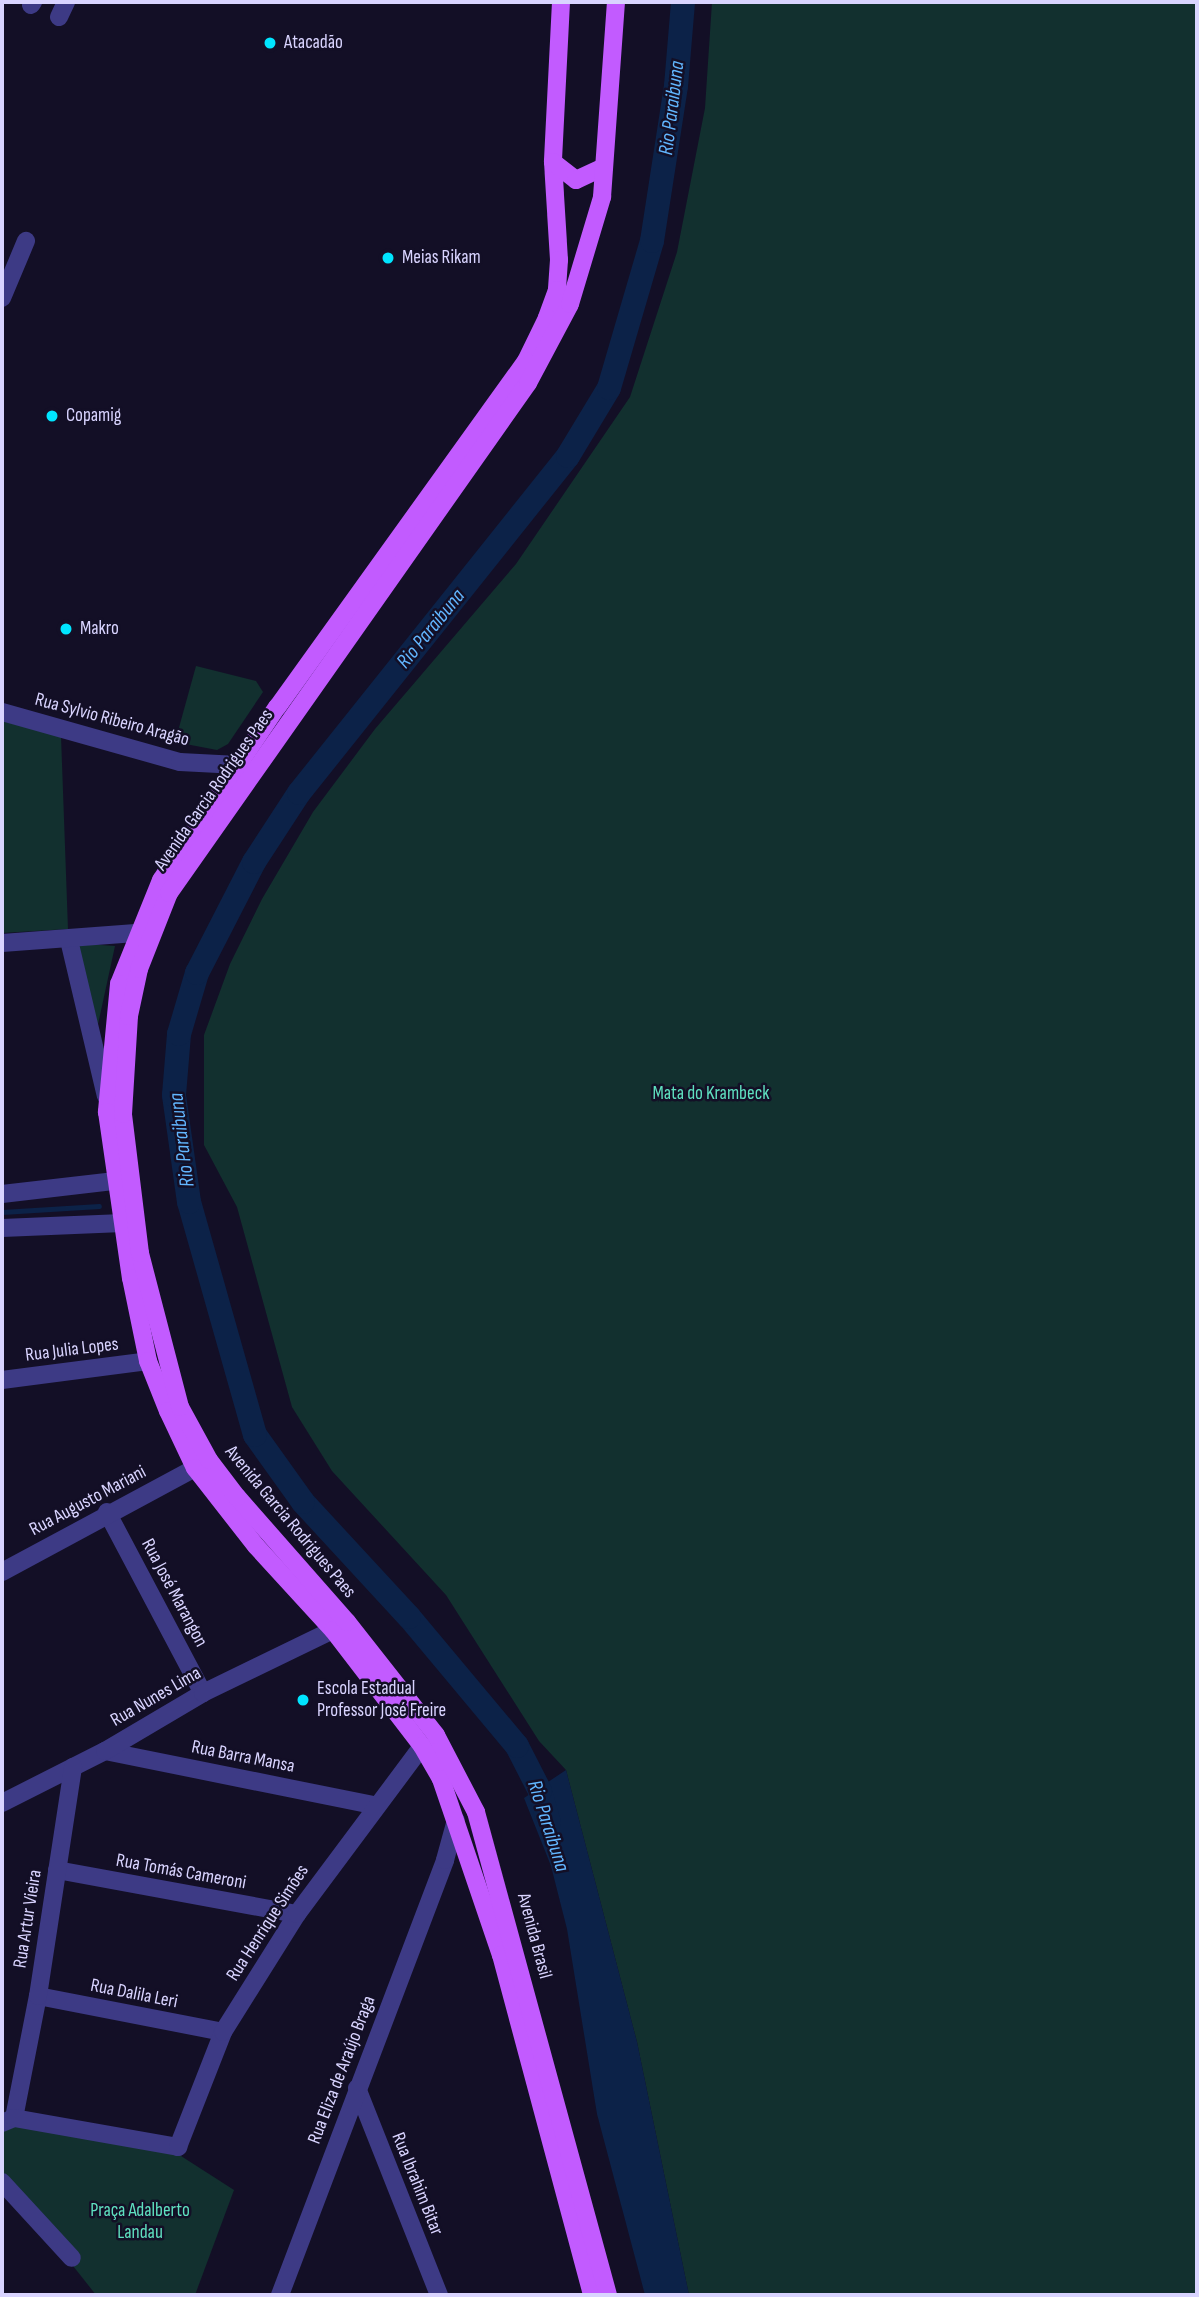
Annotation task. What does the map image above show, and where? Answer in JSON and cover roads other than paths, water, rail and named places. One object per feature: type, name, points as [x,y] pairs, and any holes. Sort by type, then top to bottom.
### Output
[{"type":"main road","name":"Avenida Garcia Rodrigues Paes","points":[[340,1626],[209,1461],[180,1407],[140,1253],[123,1114],[136,985],[169,892],[245,768],[526,361],[557,290],[559,219],[553,162],[561,2]]},
{"type":"main road","name":"Avenida Garcia Rodrigues Paes","points":[[340,1626],[256,1546],[195,1468],[148,1361],[115,1181],[107,1101],[117,994],[136,933],[168,868],[245,768],[553,340],[583,271],[602,198],[617,2]]},
{"type":"main road","points":[[553,162],[576,180],[604,167]]},
{"type":"main road","points":[[136,933],[141,940],[132,976],[136,985]]},
{"type":"main road","points":[[115,1181],[124,1191],[131,1235],[140,1253]]},
{"type":"main road","points":[[195,1468],[204,1469],[235,1509],[268,1536]]},
{"type":"main road","name":"Avenida Brasil","points":[[340,1626],[422,1745],[469,1850],[592,2295]]},
{"type":"main road","name":"Avenida Brasil","points":[[340,1626],[448,1752],[476,1812],[518,1953],[608,2295]]},
{"type":"street","points":[[2,298],[26,241]]},
{"type":"street","name":"Rua Sylvio Ribeiro Aragão","points":[[2,712],[180,762],[245,768]]},
{"type":"street","points":[[2,943],[136,933]]},
{"type":"street","name":"Avenida Garcia Rodrigues Paes","points":[[69,940],[107,1101]]},
{"type":"street","points":[[2,1194],[115,1181]]},
{"type":"street","points":[[2,1228],[123,1223]]},
{"type":"street","name":"Rua Julia Lopes","points":[[2,1380],[148,1361]]},
{"type":"street","name":"Rua Augusto Mariani","points":[[2,1572],[107,1512],[195,1468]]},
{"type":"street","name":"Rua José Marangon","points":[[107,1512],[203,1693]]},
{"type":"street","name":"Rua Nunes Lima","points":[[2,1803],[105,1751],[203,1693],[340,1626]]},
{"type":"street","name":"Rua Henrique Simões","points":[[8,2120],[173,2148],[182,2142],[223,2032],[297,1914],[374,1805],[422,1745]]},
{"type":"street","name":"Rua Barra Mansa","points":[[105,1751],[374,1805]]},
{"type":"street","name":"Rua Artur Vieira","points":[[8,2120],[38,1996],[73,1767]]},
{"type":"street","name":"Rua Eliza de Araújo Braga","points":[[280,2295],[445,1860],[456,1820]]},
{"type":"street","points":[[445,1860],[469,1850]]},
{"type":"street","name":"Rua Tomás Cameroni","points":[[57,1870],[297,1914]]},
{"type":"street","name":"Rua Dalila Leri","points":[[38,1996],[223,2032]]},
{"type":"street","name":"Rua Ibrahim Bitar","points":[[357,2088],[439,2295]]},
{"type":"street","points":[[2,2182],[72,2258]]},
{"type":"water","points":[[566,1770],[637,2042],[689,2295],[645,2295],[597,2114],[567,1929],[551,1866],[524,1798]]},
{"type":"waterway","name":"Rio Paraibuna","points":[[549,1823],[540,1791],[517,1746],[409,1617],[303,1502],[255,1435],[189,1202],[174,1095],[179,1034],[197,973],[254,862],[299,793],[568,456],[609,388],[652,241],[676,86],[683,2]]},
{"type":"waterway","points":[[2,1212],[99,1206]]},
{"type":"place","name":"Atacadão","points":[[270,43]]},
{"type":"place","name":"Meias Rikam","points":[[388,258]]},
{"type":"place","name":"Copamig","points":[[52,416]]},
{"type":"place","name":"Makro","points":[[66,629]]},
{"type":"place","name":"Escola Estadual Professor José Freire","points":[[303,1700]]},
{"type":"park label","name":"Mata do Krambeck","points":[[711,1094]]},
{"type":"park label","name":"Praça Adalberto Landau","points":[[140,2222]]}]
